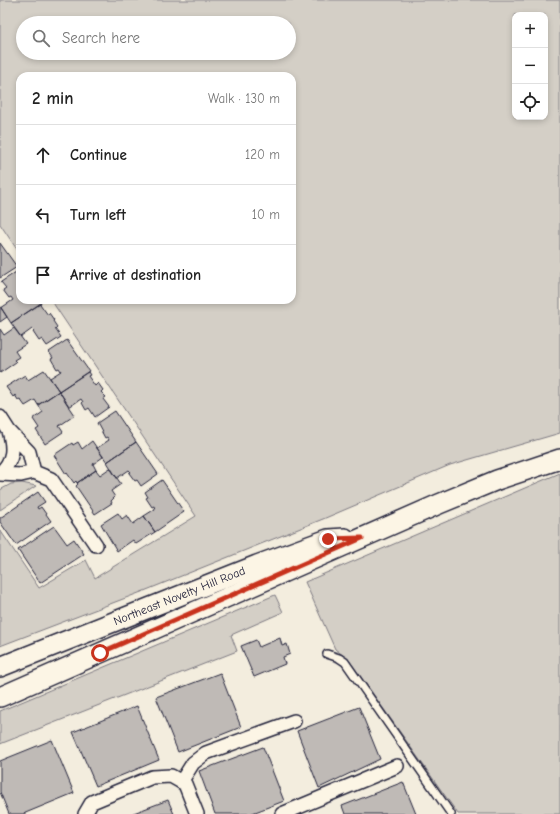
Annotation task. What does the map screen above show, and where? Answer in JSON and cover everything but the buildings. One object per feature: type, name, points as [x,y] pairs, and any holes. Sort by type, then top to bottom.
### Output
[{"type":"main road","name":"Northeast Novelty Hill Road","points":[[0,697],[497,480],[560,459]]},
{"type":"main road","name":"Northeast Novelty Hill Road","points":[[0,667],[257,565],[328,539],[362,538]]},
{"type":"street","points":[[0,417],[9,431],[29,452],[34,472]]},
{"type":"street","points":[[0,473],[6,467],[12,456],[13,444],[9,431]]},
{"type":"street","points":[[0,473],[21,476],[34,472],[51,479],[96,545]]},
{"type":"street","points":[[181,782],[192,763],[206,753],[294,721]]},
{"type":"street","points":[[282,814],[397,766]]},
{"type":"street","points":[[85,814],[92,802],[152,777],[171,776],[185,784],[197,814]]},
{"type":"lane","points":[[327,654],[340,658],[345,662],[451,814]]},
{"type":"shaded area","points":[[0,0],[560,0],[560,433],[450,465],[323,519],[144,591],[0,646],[0,530],[39,588],[86,560],[95,578],[196,516],[54,304],[296,304],[296,72],[16,72],[16,248],[0,224]]},
{"type":"shaded area","points":[[560,473],[560,814],[458,814],[349,660],[335,649],[305,582]]},
{"type":"shaded area","points":[[22,483],[36,486],[0,510],[0,490],[11,484]]},
{"type":"shaded area","points":[[275,595],[283,612],[231,635],[237,651],[0,744],[0,711]]},
{"type":"route","points":[[100,653],[362,538],[328,539]]}]
